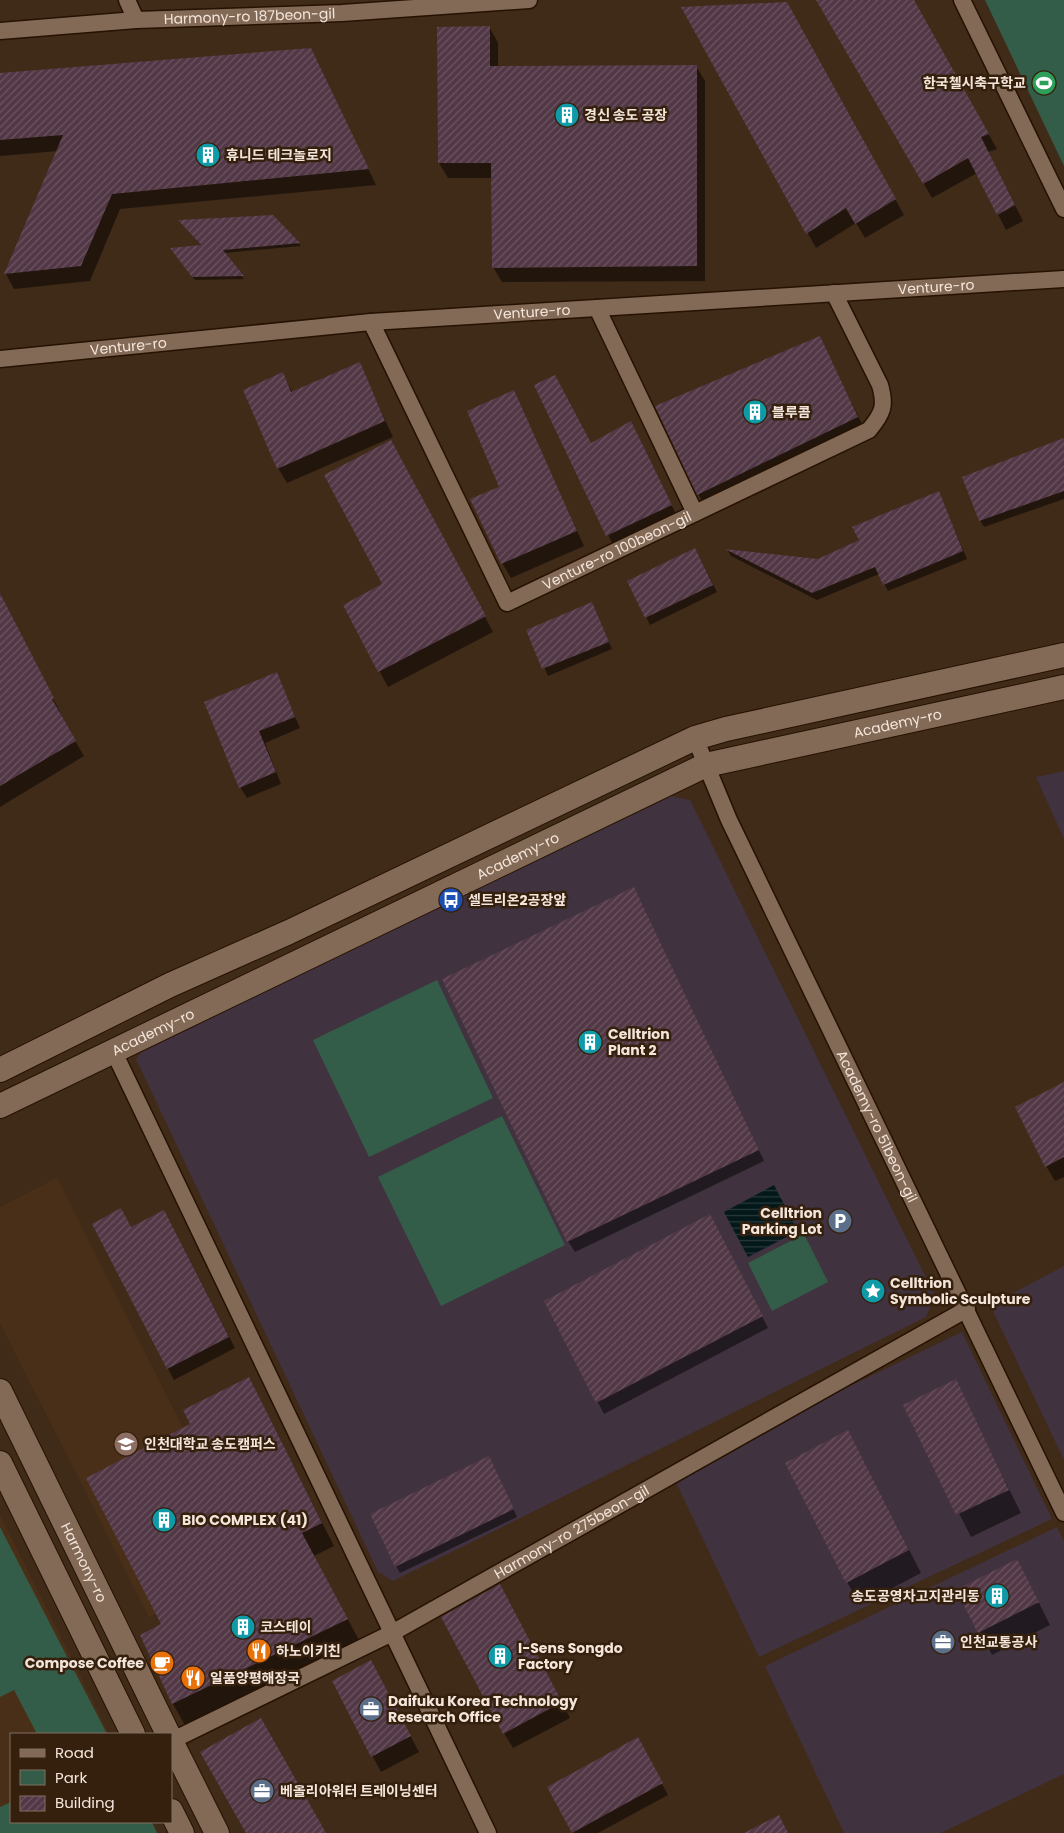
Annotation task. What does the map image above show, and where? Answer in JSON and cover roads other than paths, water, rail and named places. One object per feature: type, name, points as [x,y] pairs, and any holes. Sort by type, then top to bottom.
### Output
[{"type":"main road","points":[[0,1070],[170,985],[289,932],[695,738],[726,729],[1064,655]]},
{"type":"main road","name":"Academy-ro","points":[[0,1106],[112,1050],[706,765],[1064,687]]},
{"type":"main road","name":"Harmony-ro","points":[[0,1391],[168,1733]]},
{"type":"main road","points":[[0,1463],[133,1733]]},
{"type":"main road","points":[[172,1743],[217,1833]]},
{"type":"main road","points":[[172,1813],[182,1833]]},
{"type":"street","points":[[127,0],[136,20]]},
{"type":"street","name":"Harmony-ro 187beon-gil","points":[[0,31],[136,20],[342,13],[529,0]]},
{"type":"street","points":[[962,0],[1064,209]]},
{"type":"street","name":"Venture-ro","points":[[0,359],[370,322],[1064,279]]},
{"type":"street","name":"Venture-ro 100beon-gil","points":[[370,322],[507,603],[869,430],[880,417],[885,400],[880,385],[834,293]]},
{"type":"street","points":[[597,308],[695,513]]},
{"type":"street","name":"Academy-ro 51beon-gil","points":[[695,738],[729,820],[1064,1513]]},
{"type":"street","points":[[112,1050],[488,1833]]},
{"type":"street","name":"Harmony-ro 275beon-gil","points":[[172,1741],[392,1634],[967,1309]]},
{"type":"place","name":"한국첼시축구학교","points":[[1044,83]]},
{"type":"place","name":"경신 송도 공장","points":[[567,115]]},
{"type":"place","name":"휴니드 테크놀로지","points":[[208,155]]},
{"type":"place","name":"블루콤","points":[[755,412]]},
{"type":"place","name":"셀트리온2공장앞","points":[[451,900]]},
{"type":"place","name":"Celltrion Plant 2","points":[[590,1042]]},
{"type":"place","name":"Celltrion Parking Lot","points":[[840,1221]]},
{"type":"place","name":"Celltrion Symbolic Sculpture","points":[[873,1291]]},
{"type":"place","name":"인천대학교 송도캠퍼스","points":[[126,1444]]},
{"type":"place","name":"BIO COMPLEX (41)","points":[[164,1520]]},
{"type":"place","name":"송도공영차고지관리동","points":[[997,1596]]},
{"type":"place","name":"코스테이","points":[[243,1627]]},
{"type":"place","name":"인천교통공사","points":[[943,1642]]},
{"type":"place","name":"하노이키친","points":[[259,1651]]},
{"type":"place","name":"I-Sens Songdo Factory","points":[[500,1656]]},
{"type":"place","name":"Compose Coffee","points":[[162,1663]]},
{"type":"place","name":"일품양평해장국","points":[[193,1678]]},
{"type":"place","name":"Daifuku Korea Technology Research Office","points":[[371,1709]]},
{"type":"place","name":"베올리아워터 트레이닝센터","points":[[262,1791]]}]
